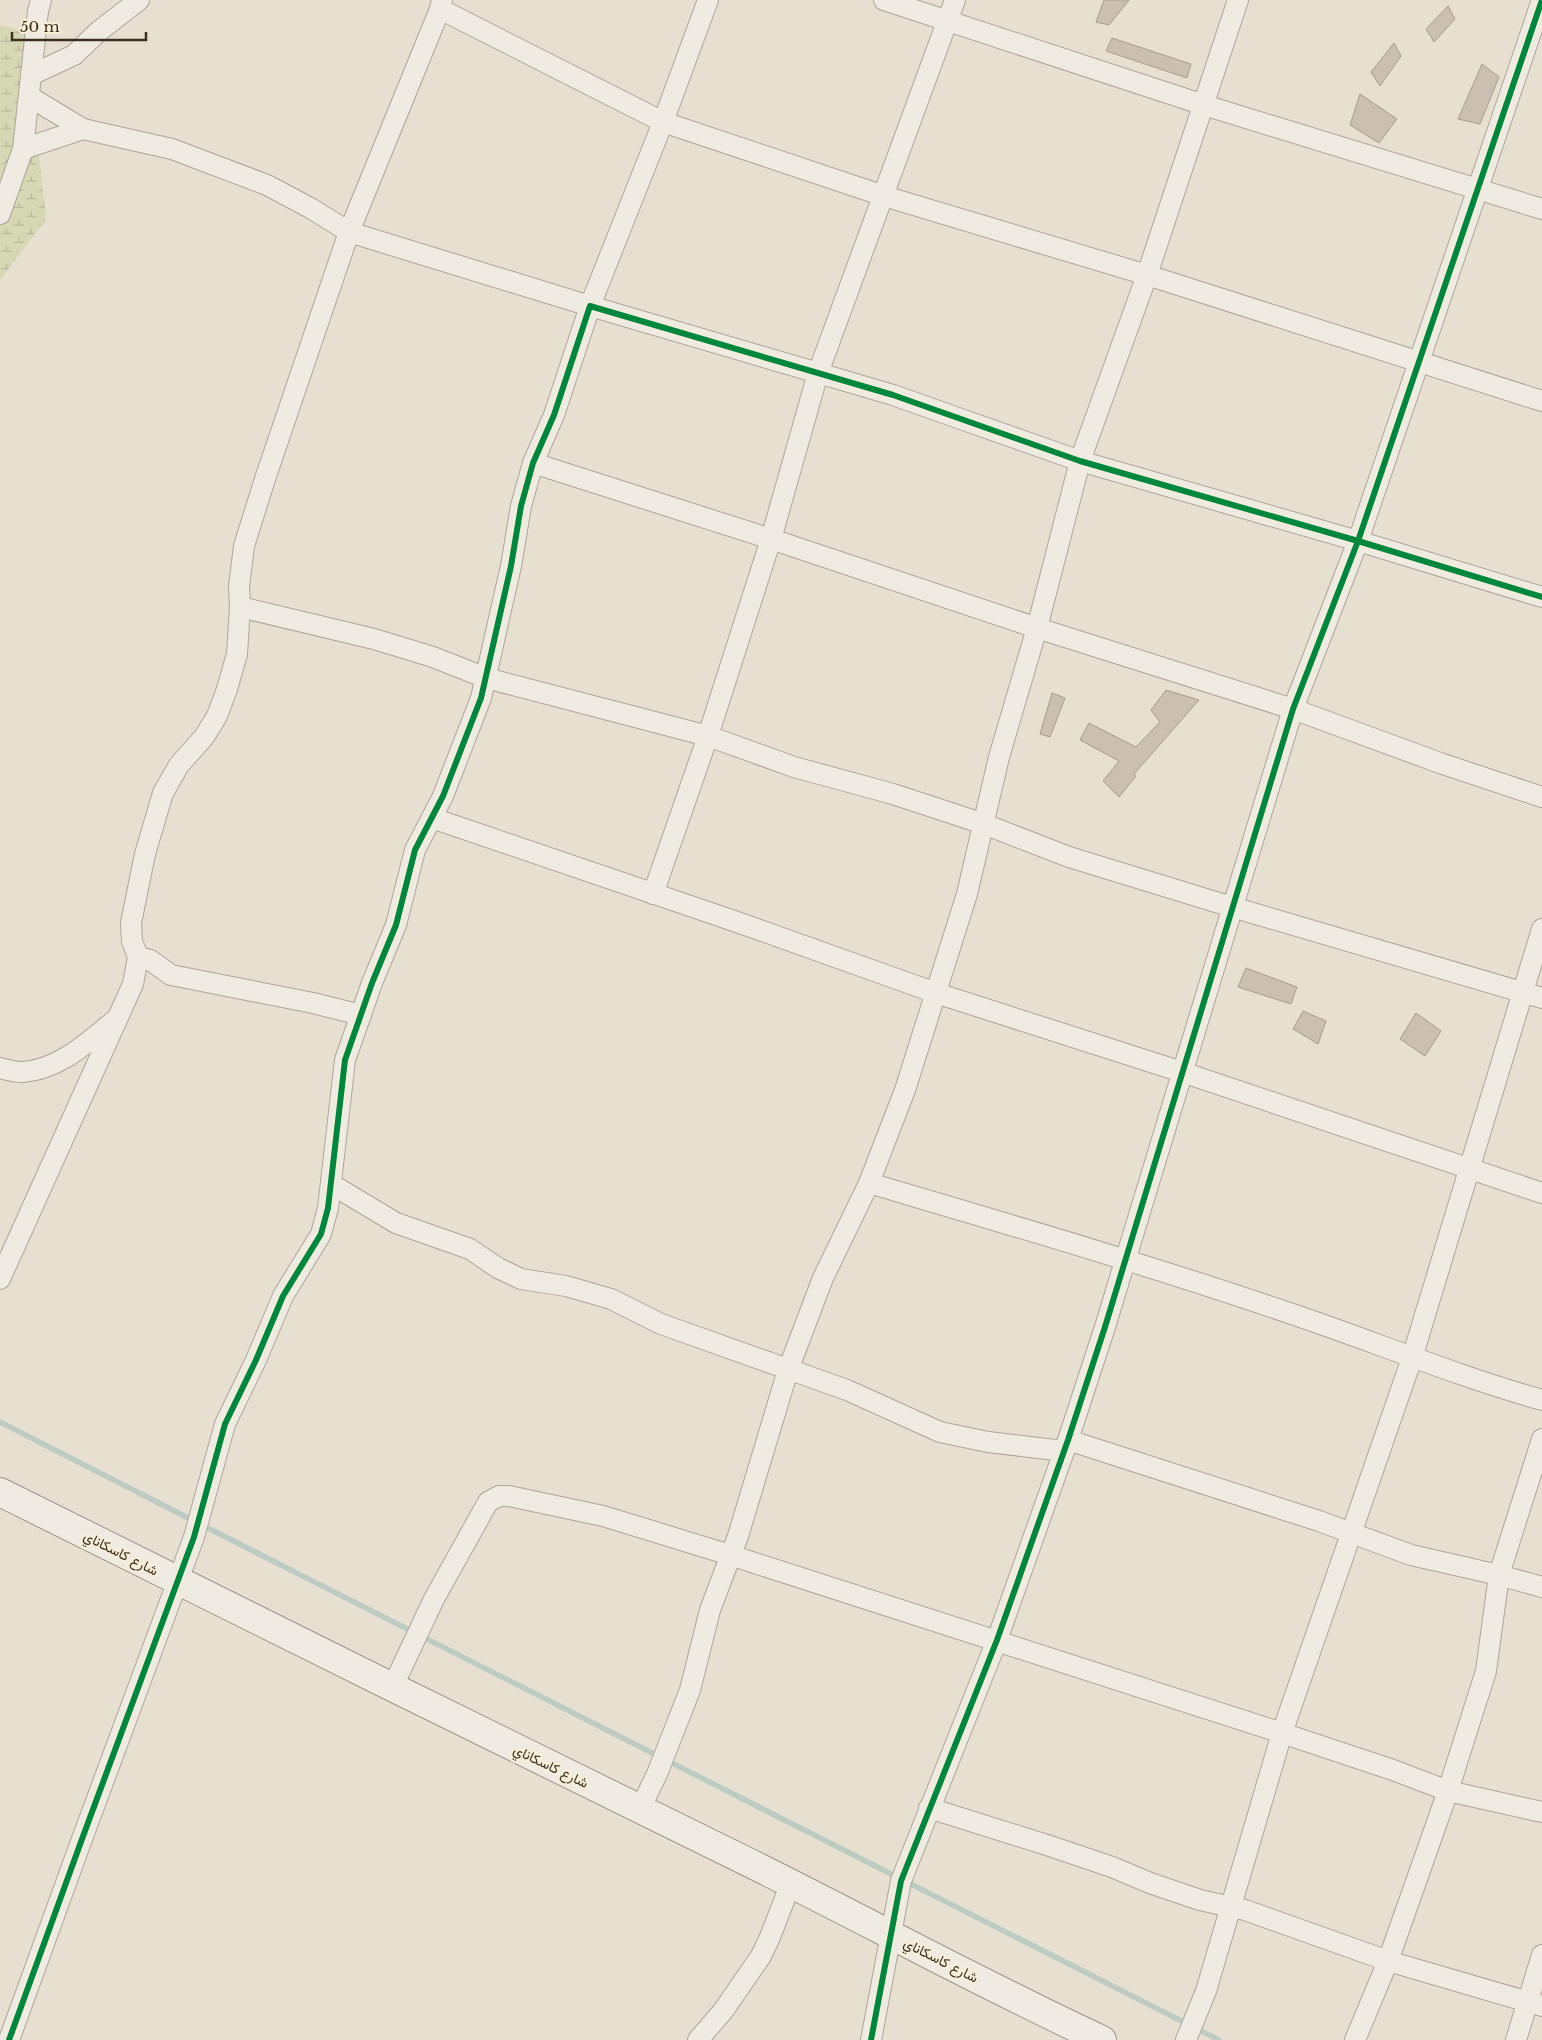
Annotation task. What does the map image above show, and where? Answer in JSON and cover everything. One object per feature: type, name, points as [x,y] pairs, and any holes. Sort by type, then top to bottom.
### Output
[{"type":"street","points":[[0,214],[23,150],[41,0]]},
{"type":"street","points":[[31,76],[74,54],[99,31],[139,0]]},
{"type":"street","points":[[9,2040],[194,1537],[225,1424],[256,1360],[283,1296],[321,1234],[332,1184],[344,1060],[396,925],[415,850],[443,796],[471,724],[486,678],[511,566],[521,506],[533,463],[554,415],[590,306],[663,122],[708,0]]},
{"type":"street","points":[[884,0],[1204,105],[1542,209]]},
{"type":"street","points":[[653,894],[708,736],[771,538],[818,373],[955,0]]},
{"type":"street","points":[[640,1809],[657,1774],[690,1690],[710,1610],[738,1536],[788,1370],[823,1278],[870,1183],[905,1090],[967,894],[999,757],[1037,628],[1080,461],[1147,275],[1238,0]]},
{"type":"street","points":[[872,2040],[901,1880],[997,1640],[1066,1445],[1126,1259],[1293,709],[1358,541],[1542,0]]},
{"type":"street","points":[[0,1279],[133,984],[138,957],[132,941],[132,923],[145,854],[163,793],[179,765],[204,737],[217,716],[227,689],[236,654],[240,607],[239,586],[244,546],[349,232],[441,4],[663,122],[884,196],[1147,275],[1542,401]]},
{"type":"street","points":[[30,97],[83,129],[172,149],[267,185],[312,209],[349,232],[590,306],[893,395],[1080,461],[1358,541],[1542,597]]},
{"type":"street","points":[[23,150],[83,129]]},
{"type":"street","points":[[533,463],[771,538],[1037,628],[1293,709],[1440,763],[1542,797]]},
{"type":"street","points":[[240,607],[374,639],[433,657],[486,678],[708,736],[794,767],[893,794],[984,824],[1069,856],[1232,907],[1542,998]]},
{"type":"street","points":[[432,818],[936,993],[1182,1072],[1542,1193]]},
{"type":"street","points":[[1186,2040],[1206,1991],[1282,1732],[1412,1358],[1542,929]]},
{"type":"street","points":[[138,957],[150,960],[172,975],[313,1003],[361,1015]]},
{"type":"street","points":[[133,984],[172,975]]},
{"type":"street","points":[[0,1068],[22,1072],[40,1068],[65,1058],[119,1017]]},
{"type":"street","points":[[870,1183],[1126,1259],[1293,1314],[1412,1358],[1542,1400]]},
{"type":"street","points":[[332,1184],[396,1222],[470,1249],[498,1268],[521,1279],[566,1286],[611,1299],[661,1324],[847,1390],[940,1432],[988,1442],[1066,1445],[1319,1521],[1411,1555],[1542,1586]]},
{"type":"street","points":[[1355,2040],[1388,1961],[1448,1792],[1486,1671],[1499,1575],[1542,1439]]},
{"type":"street","name":"شارع كاسكاناي","points":[[0,1492],[392,1688],[791,1883],[1031,2007],[1102,2040]]},
{"type":"street","points":[[392,1688],[434,1599],[488,1502],[499,1496],[509,1496],[602,1516],[730,1555],[1282,1732],[1393,1770],[1448,1792],[1542,1812]]},
{"type":"street","points":[[930,1808],[1066,1852],[1200,1900],[1231,1907],[1388,1961],[1534,2003]]},
{"type":"street","points":[[698,2040],[723,2011],[761,1956],[791,1883]]},
{"type":"street","points":[[1516,2040],[1534,2003],[1542,1955]]},
{"type":"green space","points":[[0,25],[25,32],[46,219],[0,280]]},
{"type":"building","points":[[1104,0],[1129,0],[1109,25],[1096,22]]},
{"type":"building","points":[[1448,6],[1455,19],[1434,42],[1426,29]]},
{"type":"building","points":[[1112,38],[1191,64],[1187,78],[1106,51]]},
{"type":"building","points":[[1394,43],[1401,56],[1380,86],[1371,72]]},
{"type":"building","points":[[1482,64],[1499,77],[1480,124],[1458,119]]},
{"type":"building","points":[[1360,94],[1397,119],[1379,143],[1350,125]]},
{"type":"building","points":[[1166,690],[1199,700],[1134,774],[1136,776],[1119,797],[1103,781],[1119,761],[1080,740],[1089,723],[1136,747],[1160,722],[1151,710]]},
{"type":"building","points":[[1052,693],[1065,698],[1050,737],[1040,734]]},
{"type":"building","points":[[1246,968],[1297,987],[1291,1004],[1238,987]]},
{"type":"building","points":[[1303,1011],[1326,1021],[1318,1044],[1293,1029]]},
{"type":"building","points":[[1416,1013],[1441,1031],[1425,1056],[1400,1039]]},
{"type":"waterway","points":[[0,1422],[194,1521]]},
{"type":"waterway","points":[[202,1525],[1219,2040]]},
{"type":"cycle path","points":[[871,2040],[901,1881],[997,1640],[1068,1440],[1105,1327],[1293,709],[1358,541],[1542,0]]},
{"type":"cycle path","points":[[9,2040],[194,1537],[225,1424],[256,1360],[283,1296],[321,1234],[328,1208],[345,1060],[372,983],[396,925],[415,850],[443,796],[481,698],[511,566],[521,506],[533,463],[554,415],[590,306],[893,395],[1080,461],[1358,541],[1542,597]]}]
